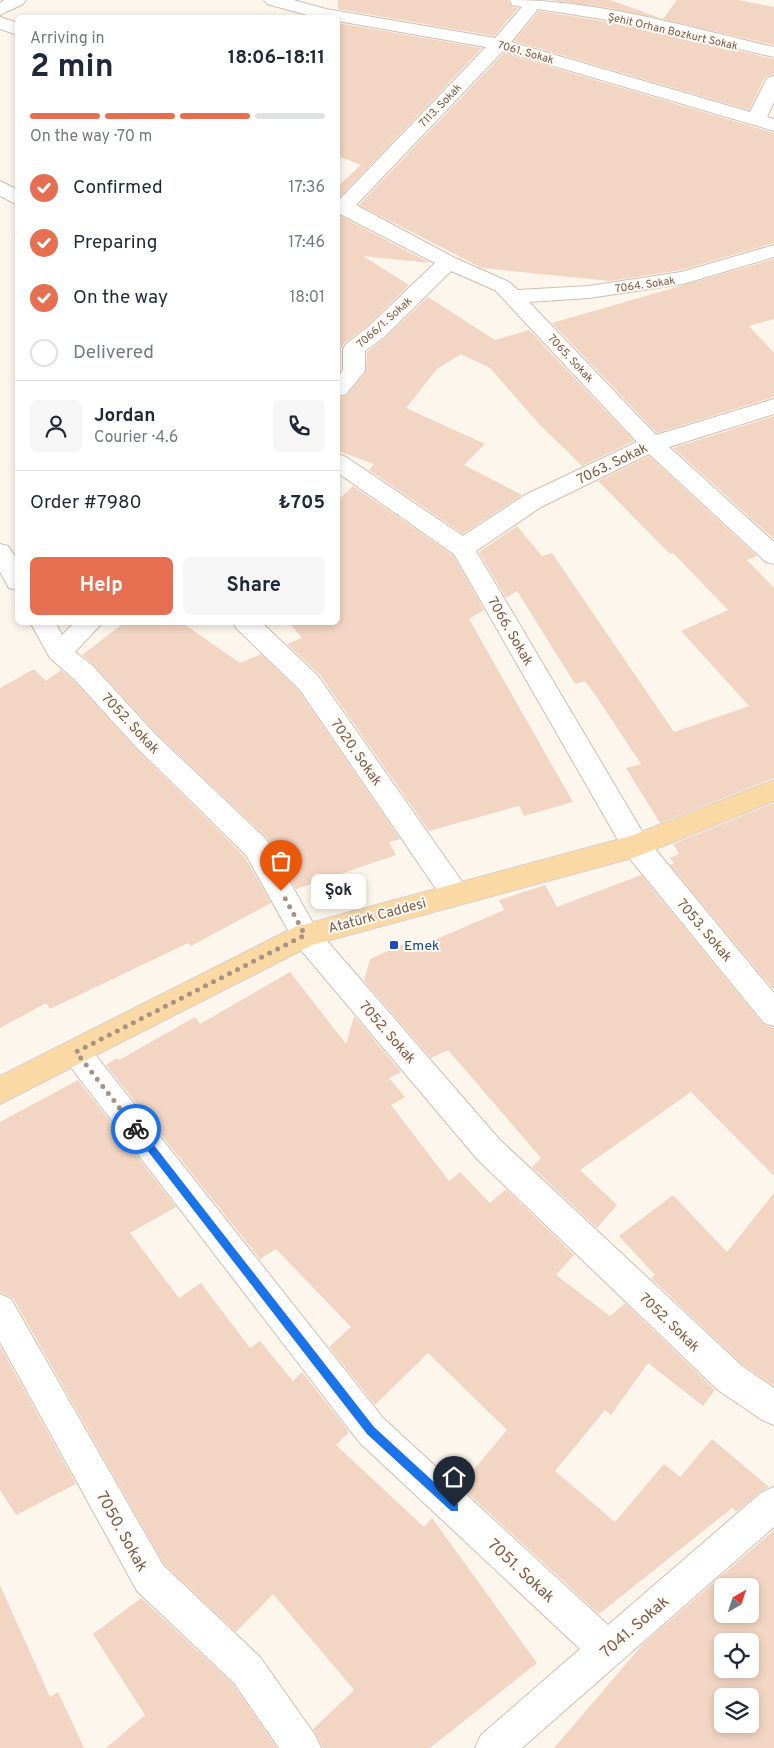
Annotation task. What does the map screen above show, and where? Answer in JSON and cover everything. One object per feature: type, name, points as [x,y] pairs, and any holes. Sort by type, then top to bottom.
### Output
[{"type":"main road","name":"Atatürk Caddesi","points":[[3,1083],[76,1052],[305,935],[636,846],[774,790]]},
{"type":"street","points":[[0,10],[17,0]]},
{"type":"street","name":"7061. Sokak","points":[[273,0],[331,15]]},
{"type":"street","name":"7113. Sokak","points":[[340,206],[499,44],[527,2]]},
{"type":"street","name":"Şehit Orhan Bozkurt Sokak","points":[[527,2],[632,12],[774,52]]},
{"type":"street","name":"7061. Sokak","points":[[340,17],[499,44],[774,125]]},
{"type":"street","points":[[0,22],[15,29]]},
{"type":"street","points":[[756,120],[774,82]]},
{"type":"street","points":[[0,187],[15,197]]},
{"type":"street","name":"7065. Sokak","points":[[340,206],[448,262],[502,286],[652,444],[774,556]]},
{"type":"street","name":"7064. Sokak","points":[[513,297],[589,292],[683,278],[774,251]]},
{"type":"street","name":"7066/1. Sokak","points":[[340,388],[354,371],[354,349],[376,332],[448,262]]},
{"type":"street","name":"7063. Sokak","points":[[463,548],[533,501],[652,444],[774,406]]},
{"type":"street","name":"7066. Sokak","points":[[340,463],[463,548],[636,846]]},
{"type":"street","points":[[0,552],[15,577]]},
{"type":"street","name":"7052. Sokak","points":[[44,625],[59,652],[84,673],[146,741],[256,847],[305,935],[488,1149],[730,1378],[774,1408]]},
{"type":"street","points":[[59,652],[88,625]]},
{"type":"street","name":"7020. Sokak","points":[[248,625],[309,683],[455,894]]},
{"type":"street","name":"7053. Sokak","points":[[636,846],[774,1014]]},
{"type":"street","name":"7051. Sokak","points":[[76,1052],[371,1430],[608,1649]]},
{"type":"street","name":"7050. Sokak","points":[[0,1310],[150,1578],[247,1670],[302,1748]]},
{"type":"street","name":"7041. Sokak","points":[[494,1748],[774,1504]]},
{"type":"building","points":[[338,0],[508,0],[512,7],[518,8],[494,36],[338,9]]},
{"type":"building","points":[[550,0],[610,0],[663,19],[610,8]]},
{"type":"building","points":[[677,0],[738,0],[774,7],[774,45],[663,19]]},
{"type":"building","points":[[539,11],[627,25],[774,59],[774,74],[765,77],[749,110],[514,41]]},
{"type":"building","points":[[340,23],[482,48],[340,197],[340,184],[361,165],[340,157]]},
{"type":"building","points":[[504,53],[774,133],[774,243],[681,270],[610,281],[482,268],[359,205]]},
{"type":"building","points":[[340,216],[430,263],[363,256],[409,285],[367,326],[344,343],[341,349],[340,371]]},
{"type":"building","points":[[774,259],[774,319],[749,326],[774,353],[774,397],[657,433],[552,323]]},
{"type":"building","points":[[428,297],[495,340],[529,330],[634,441],[582,466],[539,424],[490,368],[461,354],[437,369],[406,408],[485,444],[464,465],[522,495],[463,534],[369,470],[374,464],[340,452],[340,397],[347,395],[366,372],[367,352],[385,338]]},
{"type":"building","points":[[774,416],[774,539],[673,448]]},
{"type":"building","points":[[649,456],[757,556],[747,560],[774,588],[774,778],[660,823],[626,768],[641,764],[598,699],[585,681],[575,684],[517,591],[506,598],[479,552],[517,526],[542,556],[552,553],[674,732],[749,706],[681,631],[728,610],[673,553],[670,554],[598,481]]},
{"type":"building","points":[[353,486],[453,555],[484,610],[469,619],[573,802],[524,816],[519,806],[429,831],[320,675],[287,644],[302,638],[291,625],[340,625],[340,498]]},
{"type":"building","points":[[121,625],[185,625],[240,663],[261,654],[299,691],[400,839],[389,842],[396,855],[296,889],[267,838],[156,733],[94,665],[82,655]]},
{"type":"building","points":[[34,669],[46,681],[61,670],[74,681],[136,749],[244,856],[271,903],[191,946],[188,943],[50,1009],[46,1003],[0,1028],[0,688]]},
{"type":"building","points":[[774,803],[774,990],[670,865],[674,863],[670,858],[679,854],[673,844]]},
{"type":"building","points":[[641,875],[763,1024],[774,1028],[774,1176],[691,1092],[580,1170],[617,1205],[597,1228],[532,1167],[541,1158],[448,1050],[431,1058],[364,981],[370,959],[404,944],[409,951],[504,910],[499,900],[545,885],[557,907]]},
{"type":"building","points":[[290,972],[346,1044],[354,1016],[401,1072],[389,1078],[405,1097],[391,1105],[449,1181],[460,1172],[490,1203],[506,1189],[574,1255],[556,1275],[610,1316],[625,1303],[715,1390],[703,1406],[648,1363],[611,1415],[605,1410],[555,1471],[615,1522],[664,1464],[680,1477],[712,1439],[769,1487],[761,1491],[736,1512],[732,1508],[599,1614],[460,1486],[507,1430],[428,1353],[375,1405],[329,1347],[351,1327],[276,1249],[260,1259],[106,1065],[117,1058],[119,1060],[195,1017],[200,1024]]},
{"type":"building","points":[[78,1080],[176,1207],[130,1233],[179,1298],[201,1283],[250,1348],[260,1341],[293,1381],[302,1372],[349,1432],[336,1445],[424,1527],[432,1518],[537,1663],[430,1748],[323,1748],[313,1729],[354,1690],[273,1594],[236,1632],[164,1564],[13,1298],[0,1292],[0,1122]]},
{"type":"building","points":[[774,1193],[774,1386],[743,1365],[651,1278],[655,1275],[619,1236],[673,1195],[727,1252]]},
{"type":"building","points":[[0,1346],[76,1484],[16,1515],[0,1490]]},
{"type":"building","points":[[774,1530],[774,1748],[554,1748],[643,1644],[714,1582],[714,1623],[759,1623],[759,1578],[719,1578]]},
{"type":"building","points":[[0,1585],[50,1697],[58,1692],[84,1748],[0,1748]]},
{"type":"building","points":[[141,1598],[233,1684],[277,1748],[106,1748],[145,1715],[93,1634]]},
{"type":"way so far","points":[[136,1129],[76,1052],[305,935],[281,891]]},
{"type":"place","name":"Şok","points":[[281,891]]},
{"type":"place","name":"Emek","points":[[394,945]]},
{"type":"route","points":[[136,1129],[371,1430],[454,1507]]}]
